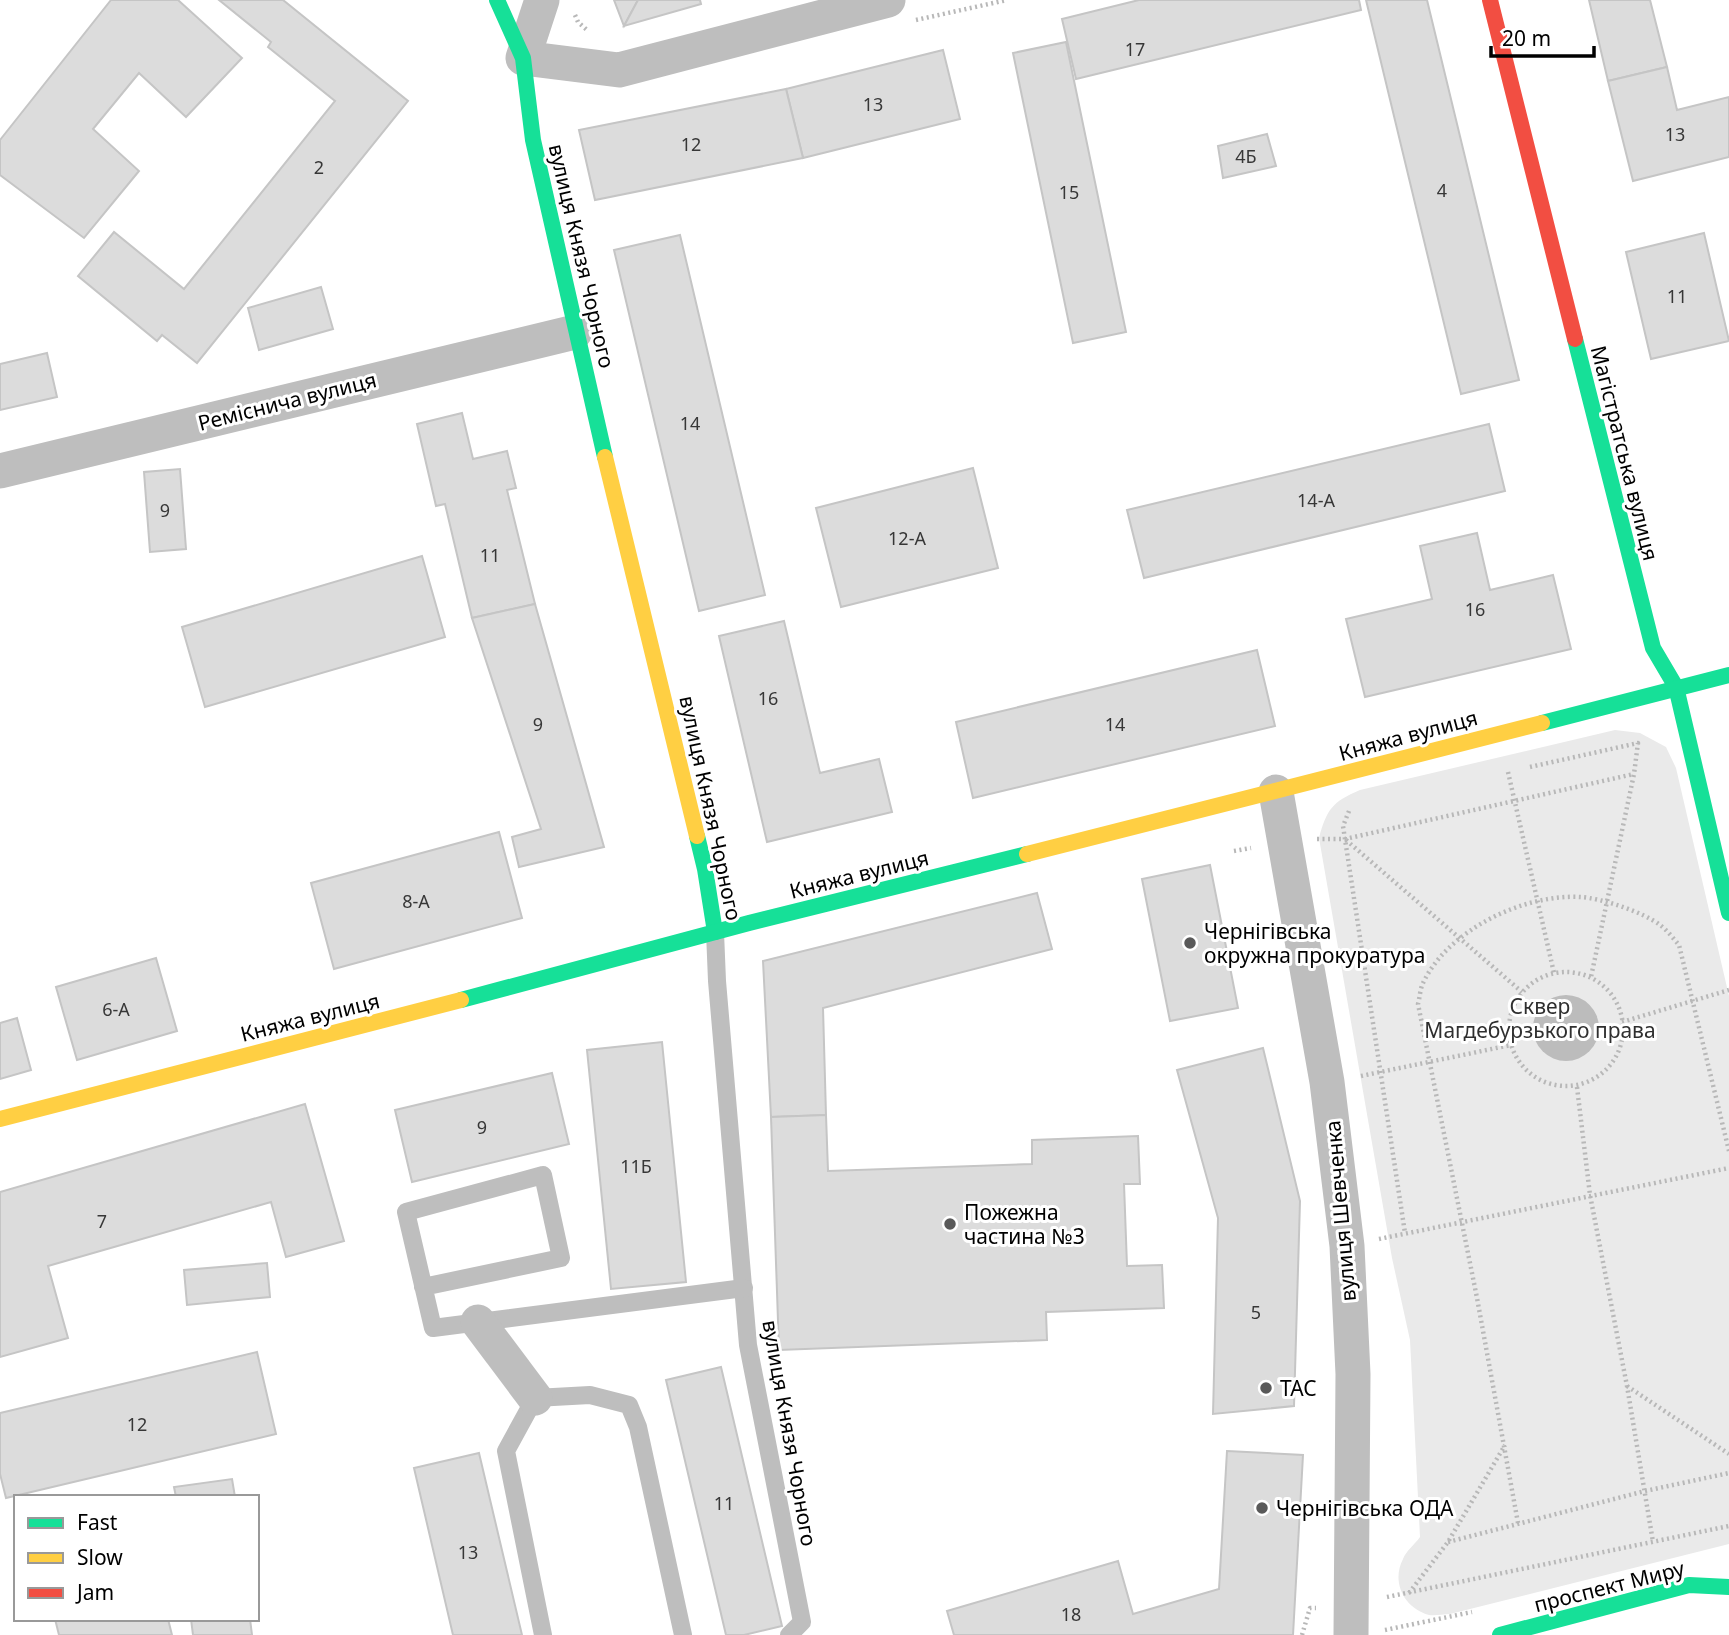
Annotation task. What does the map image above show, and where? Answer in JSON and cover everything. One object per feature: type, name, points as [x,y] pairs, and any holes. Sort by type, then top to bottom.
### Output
[{"type":"street","name":"вулиця Князя Чорного","points":[[497,0],[523,58],[533,141],[575,332],[705,869],[715,932]]},
{"type":"street","points":[[558,7],[523,58],[619,70],[888,0]]},
{"type":"street","name":"Магістратська вулиця","points":[[1490,0],[1653,648],[1676,687],[1729,913]]},
{"type":"street","name":"Реміснича вулиця","points":[[0,471],[575,332]]},
{"type":"street","name":"Княжа вулиця","points":[[0,1119],[483,995],[715,932],[1276,792],[1729,675]]},
{"type":"street","name":"вулиця Шевченка","points":[[1276,792],[1327,1082],[1347,1245],[1353,1374],[1352,1635]]},
{"type":"street","points":[[478,1322],[535,1398]]},
{"type":"street","name":"проспект Миру","points":[[1500,1635],[1689,1585],[1729,1587]]},
{"type":"lane","name":"вулиця Князя Чорного","points":[[715,932],[748,1345],[803,1622],[789,1635]]},
{"type":"lane","points":[[423,1287],[561,1258],[543,1175],[406,1212],[423,1287],[433,1328],[744,1288]]},
{"type":"lane","points":[[543,1635],[506,1451],[535,1398],[590,1395],[629,1405],[638,1427],[682,1635]]},
{"type":"path","points":[[558,7],[593,36]]},
{"type":"path","points":[[1554,973],[1508,772],[1638,743],[1634,774],[1591,977]]},
{"type":"path","points":[[1312,839],[1345,839],[1634,774]]},
{"type":"path","points":[[1345,839],[1522,992]]},
{"type":"path","points":[[1345,839],[1405,1233],[1729,1168]]},
{"type":"path","points":[[1234,851],[1259,847]]},
{"type":"path","points":[[1518,1523],[1505,1444],[1418,1004],[1423,984],[1440,958],[1460,936],[1494,916],[1551,898],[1581,897],[1607,903],[1661,925],[1679,944],[1729,1152]]},
{"type":"path","points":[[1573,972],[1591,977],[1606,988],[1617,1003],[1622,1021],[1622,1040],[1615,1058],[1591,1082],[1577,1087],[1549,1083],[1532,1075],[1519,1062],[1511,1045],[1509,1026],[1513,1008],[1522,992],[1537,980],[1554,973],[1573,972]]},
{"type":"path","points":[[1622,1021],[1729,990]]},
{"type":"path","points":[[1381,1072],[1511,1045]]},
{"type":"path","points":[[1577,1087],[1590,1195],[1627,1386],[1653,1542]]},
{"type":"path","points":[[1627,1386],[1729,1454]]},
{"type":"path","points":[[1409,1593],[1448,1542],[1505,1444]]},
{"type":"path","points":[[1448,1542],[1644,1491],[1729,1473]]},
{"type":"path","points":[[1387,1597],[1729,1526]]},
{"type":"path","points":[[1302,1635],[1310,1608]]},
{"type":"green space","name":"Сквер Магдебурзького права","points":[[1615,730],[1640,733],[1666,747],[1676,768],[1729,996],[1729,1544],[1450,1614],[1429,1615],[1413,1607],[1399,1585],[1398,1576],[1403,1559],[1420,1537],[1410,1340],[1392,1258],[1319,838],[1332,808],[1343,798],[1360,790]]},
{"type":"shaded area","points":[[1559,995],[1573,995],[1585,1000],[1594,1009],[1599,1028],[1597,1041],[1590,1052],[1573,1061],[1559,1061],[1547,1056],[1538,1047],[1533,1035],[1533,1021],[1538,1009],[1547,1000]]},
{"type":"building","points":[[111,0],[178,0],[242,58],[186,117],[139,73],[93,129],[139,171],[84,238],[0,175],[0,140]]},
{"type":"building","points":[[219,0],[283,0],[408,101],[197,363],[162,335],[157,341],[78,276],[114,232],[184,289],[335,101],[268,47],[271,42]]},
{"type":"building","points":[[614,0],[638,0],[624,26]]},
{"type":"building","points":[[638,0],[700,0],[701,4],[624,26]]},
{"type":"building","points":[[1139,0],[1359,0],[1361,10],[1076,79],[1062,19]]},
{"type":"building","points":[[1366,0],[1427,0],[1519,380],[1461,394]]},
{"type":"building","points":[[1589,0],[1650,0],[1667,67],[1608,81]]},
{"type":"building","points":[[1066,42],[1126,332],[1073,343],[1013,53]]},
{"type":"building","points":[[943,50],[960,119],[803,158],[786,89]]},
{"type":"building","points":[[1667,67],[1677,110],[1729,97],[1729,157],[1633,181],[1608,81]]},
{"type":"building","points":[[786,89],[803,158],[595,200],[579,130]]},
{"type":"building","points":[[1267,134],[1276,166],[1223,178],[1218,146]]},
{"type":"building","points":[[1704,233],[1729,341],[1651,359],[1626,252]]},
{"type":"building","points":[[680,235],[765,595],[699,611],[614,250]]},
{"type":"building","points":[[321,287],[333,329],[259,350],[248,308]]},
{"type":"building","points":[[47,353],[57,397],[0,410],[0,364]]},
{"type":"building","points":[[462,413],[473,459],[507,451],[516,488],[507,490],[535,604],[472,618],[445,504],[436,506],[417,424]]},
{"type":"building","points":[[1489,424],[1505,491],[1144,578],[1127,510]]},
{"type":"building","points":[[973,468],[998,568],[841,607],[816,508]]},
{"type":"building","points":[[180,469],[186,549],[150,552],[144,472]]},
{"type":"building","points":[[1477,533],[1490,590],[1553,575],[1571,649],[1365,697],[1346,619],[1432,599],[1420,546]]},
{"type":"building","points":[[422,556],[445,637],[205,707],[182,627]]},
{"type":"building","points":[[535,604],[604,847],[519,867],[512,837],[541,829],[472,618]]},
{"type":"building","points":[[784,621],[820,773],[879,759],[892,812],[767,842],[719,636]]},
{"type":"building","points":[[1257,650],[1275,726],[973,798],[956,722]]},
{"type":"building","points":[[499,832],[522,918],[334,969],[311,883]]},
{"type":"building","name":"Чернігівська окружна прокуратура","points":[[1210,865],[1238,1008],[1170,1021],[1142,879]]},
{"type":"building","points":[[1037,893],[1052,949],[823,1008],[826,1115],[771,1117],[763,961]]},
{"type":"building","points":[[156,958],[177,1031],[77,1060],[56,987]]},
{"type":"building","points":[[17,1018],[31,1070],[0,1079],[0,1023]]},
{"type":"building","points":[[662,1042],[686,1282],[611,1289],[587,1050]]},
{"type":"building","points":[[1263,1048],[1300,1201],[1294,1406],[1213,1414],[1218,1218],[1177,1070]]},
{"type":"building","points":[[552,1073],[569,1144],[412,1182],[395,1110]]},
{"type":"building","points":[[305,1104],[344,1241],[286,1257],[271,1202],[48,1266],[68,1338],[0,1357],[0,1192]]},
{"type":"building","name":"Пожежна частина №3","points":[[826,1115],[828,1171],[1032,1164],[1032,1140],[1138,1136],[1140,1184],[1124,1184],[1127,1266],[1162,1265],[1164,1308],[1046,1312],[1047,1340],[779,1350],[771,1117]]},
{"type":"building","points":[[267,1263],[270,1297],[187,1305],[184,1270]]},
{"type":"building","points":[[257,1352],[276,1434],[6,1498],[0,1474],[0,1413]]},
{"type":"building","points":[[721,1367],[782,1626],[744,1635],[726,1635],[666,1380]]},
{"type":"building","name":"Чернігівська ОДА","points":[[1227,1451],[1303,1455],[1293,1635],[954,1635],[947,1611],[1118,1561],[1133,1614],[1219,1589]]},
{"type":"building","points":[[479,1453],[522,1635],[453,1635],[414,1468]]},
{"type":"building","points":[[232,1479],[235,1495],[176,1495],[174,1487]]},
{"type":"building","points":[[56,1621],[168,1621],[172,1635],[59,1635]]},
{"type":"building","points":[[191,1621],[250,1621],[252,1635],[193,1635]]},
{"type":"traffic: fast","points":[[497,0],[523,58],[533,140],[605,457]]},
{"type":"traffic: fast","points":[[1575,339],[1653,648],[1676,687],[1729,913]]},
{"type":"traffic: fast","points":[[1542,723],[1729,675]]},
{"type":"traffic: fast","points":[[697,836],[715,932]]},
{"type":"traffic: fast","points":[[461,1000],[749,923],[1027,854]]},
{"type":"traffic: fast","points":[[1500,1635],[1689,1585],[1729,1587]]},
{"type":"traffic: slow","points":[[605,457],[697,836]]},
{"type":"traffic: slow","points":[[1027,854],[1542,723]]},
{"type":"traffic: slow","points":[[0,1119],[461,1000]]},
{"type":"traffic: jam","points":[[1490,0],[1575,339]]},
{"type":"place","name":"Чернігівська окружна прокуратура","points":[[1190,943]]},
{"type":"place","name":"Пожежна частина №3","points":[[950,1224]]},
{"type":"place","name":"ТАС","points":[[1266,1388]]},
{"type":"place","name":"Чернігівська ОДА","points":[[1262,1508]]}]
